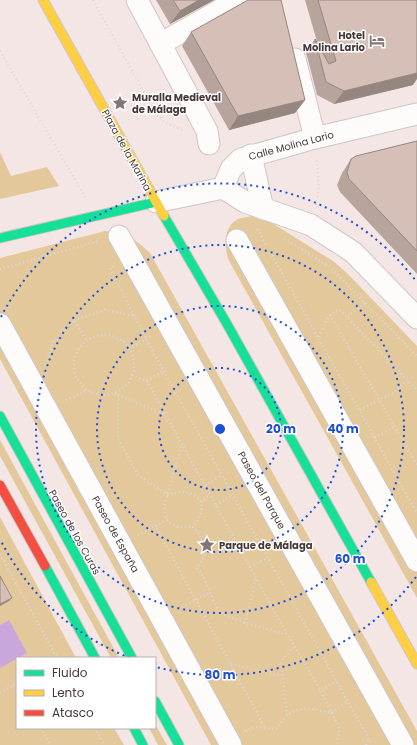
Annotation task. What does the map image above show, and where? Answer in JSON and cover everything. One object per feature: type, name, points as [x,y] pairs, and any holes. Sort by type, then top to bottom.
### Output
[{"type":"street","name":"Plaza de la Marina","points":[[0,238],[156,202],[43,0]]},
{"type":"street","points":[[137,0],[206,131],[209,144]]},
{"type":"street","points":[[160,44],[238,0]]},
{"type":"street","points":[[289,37],[315,138]]},
{"type":"street","name":"Calle Molina Lario","points":[[224,188],[231,169],[241,159],[251,155],[417,114]]},
{"type":"street","points":[[251,155],[263,218]]},
{"type":"street","points":[[417,318],[353,252],[312,225],[263,218],[245,202],[224,188],[156,202],[228,324],[417,664]]},
{"type":"street","points":[[244,234],[354,449],[417,561]]},
{"type":"street","name":"Paseo del Parque","points":[[119,236],[404,745]]},
{"type":"street","name":"Paseo de España","points":[[0,324],[229,741]]},
{"type":"street","name":"Paseo de los Curas","points":[[0,416],[131,657]]},
{"type":"street","points":[[0,485],[94,657]]},
{"type":"street","points":[[156,703],[179,745]]},
{"type":"street","points":[[135,729],[143,745]]},
{"type":"path","points":[[0,51],[77,182]]},
{"type":"path","points":[[0,59],[4,57]]},
{"type":"path","points":[[315,138],[319,172],[319,188],[316,209]]},
{"type":"path","points":[[244,234],[263,218]]},
{"type":"path","points":[[0,269],[119,236]]},
{"type":"path","points":[[282,237],[330,267],[366,302],[417,356]]},
{"type":"path","points":[[348,316],[388,287]]},
{"type":"path","points":[[36,389],[53,342],[74,320],[105,310],[136,316],[146,339],[221,476],[372,745]]},
{"type":"path","points":[[318,337],[334,310],[340,310],[348,316],[417,390]]},
{"type":"path","points":[[330,315],[380,398],[417,465]]},
{"type":"path","points":[[74,320],[87,341]]},
{"type":"path","points":[[129,349],[169,324]]},
{"type":"path","points":[[105,335],[114,337],[123,342],[129,349],[134,366],[132,375],[123,389],[106,395],[96,394],[87,390],[80,384],[75,370],[75,356],[87,341],[105,335]]},
{"type":"path","points":[[147,381],[164,371]]},
{"type":"path","points":[[132,375],[147,381],[294,647],[312,675],[319,692],[340,729],[336,745]]},
{"type":"path","points":[[360,410],[380,398],[394,393],[403,383],[410,382]]},
{"type":"path","points":[[115,393],[166,415]]},
{"type":"path","points":[[118,395],[118,439],[138,475],[168,495]]},
{"type":"path","points":[[354,449],[395,426]]},
{"type":"path","points":[[182,444],[164,508],[167,520],[177,527],[193,527],[199,534],[207,551]]},
{"type":"path","points":[[205,485],[221,476]]},
{"type":"path","points":[[168,495],[178,491],[189,492],[196,495],[201,501],[203,511],[193,527]]},
{"type":"path","points":[[201,501],[210,495]]},
{"type":"path","points":[[216,505],[232,495]]},
{"type":"path","points":[[121,544],[167,520]]},
{"type":"path","points":[[155,525],[265,728]]},
{"type":"path","points":[[207,551],[240,550]]},
{"type":"path","points":[[207,551],[197,568],[202,574],[219,612],[245,623],[287,634]]},
{"type":"path","points":[[0,554],[56,657]]},
{"type":"path","points":[[250,567],[267,558]]},
{"type":"path","points":[[245,623],[256,578]]},
{"type":"path","points":[[162,618],[210,592]]},
{"type":"path","points":[[287,715],[281,662],[294,647]]},
{"type":"path","points":[[230,664],[283,676]]},
{"type":"path","points":[[319,692],[336,681]]},
{"type":"path","points":[[0,693],[16,685]]},
{"type":"path","points":[[229,741],[256,727],[276,729],[287,715],[307,707],[331,713],[347,702]]},
{"type":"path","points":[[41,729],[50,745]]},
{"type":"path","points":[[96,729],[105,745]]},
{"type":"path","points":[[366,745],[369,740]]},
{"type":"shaded area","points":[[0,152],[11,176],[47,167],[59,186],[0,199]]},
{"type":"shaded area","points":[[252,216],[267,220],[333,261],[347,273],[417,346],[417,598],[228,259],[226,238],[229,228],[236,220]]},
{"type":"shaded area","name":"Parque de Málaga","points":[[105,231],[119,233],[130,237],[150,253],[417,731],[417,745],[211,745],[0,359],[0,258]]},
{"type":"shaded area","points":[[0,440],[118,657],[110,657],[0,456]]},
{"type":"shaded area","points":[[0,517],[75,657],[16,657],[16,729],[115,729],[124,745],[0,745]]},
{"type":"shaded area","points":[[9,620],[27,653],[20,657],[16,657],[16,659],[0,668],[0,625]]},
{"type":"shaded area","points":[[156,726],[167,745],[158,745],[150,729],[156,729]]},
{"type":"building","points":[[173,0],[199,0],[180,11]]},
{"type":"building","points":[[248,0],[281,0],[305,100],[238,116],[191,32]]},
{"type":"building","points":[[318,0],[417,0],[417,73],[344,91],[326,82],[315,39],[329,64],[336,61]]},
{"type":"building","points":[[417,141],[417,251],[349,179],[347,172],[351,159],[356,156]]},
{"type":"building","points":[[0,576],[12,598],[0,604]]},
{"type":"traffic: fast","points":[[0,238],[156,202]]},
{"type":"traffic: fast","points":[[164,216],[227,324],[371,582]]},
{"type":"traffic: fast","points":[[0,416],[131,657]]},
{"type":"traffic: fast","points":[[45,566],[94,657]]},
{"type":"traffic: fast","points":[[156,703],[179,745]]},
{"type":"traffic: fast","points":[[135,729],[143,745]]},
{"type":"traffic: slow","points":[[43,0],[164,216]]},
{"type":"traffic: slow","points":[[371,582],[417,664]]},
{"type":"traffic: jam","points":[[0,485],[45,566]]},
{"type":"place","name":"Hotel Molina Lario","points":[[377,41]]},
{"type":"place","name":"Muralla Medieval de Málaga","points":[[120,103]]},
{"type":"place","name":"Parque de Málaga","points":[[207,545]]}]
